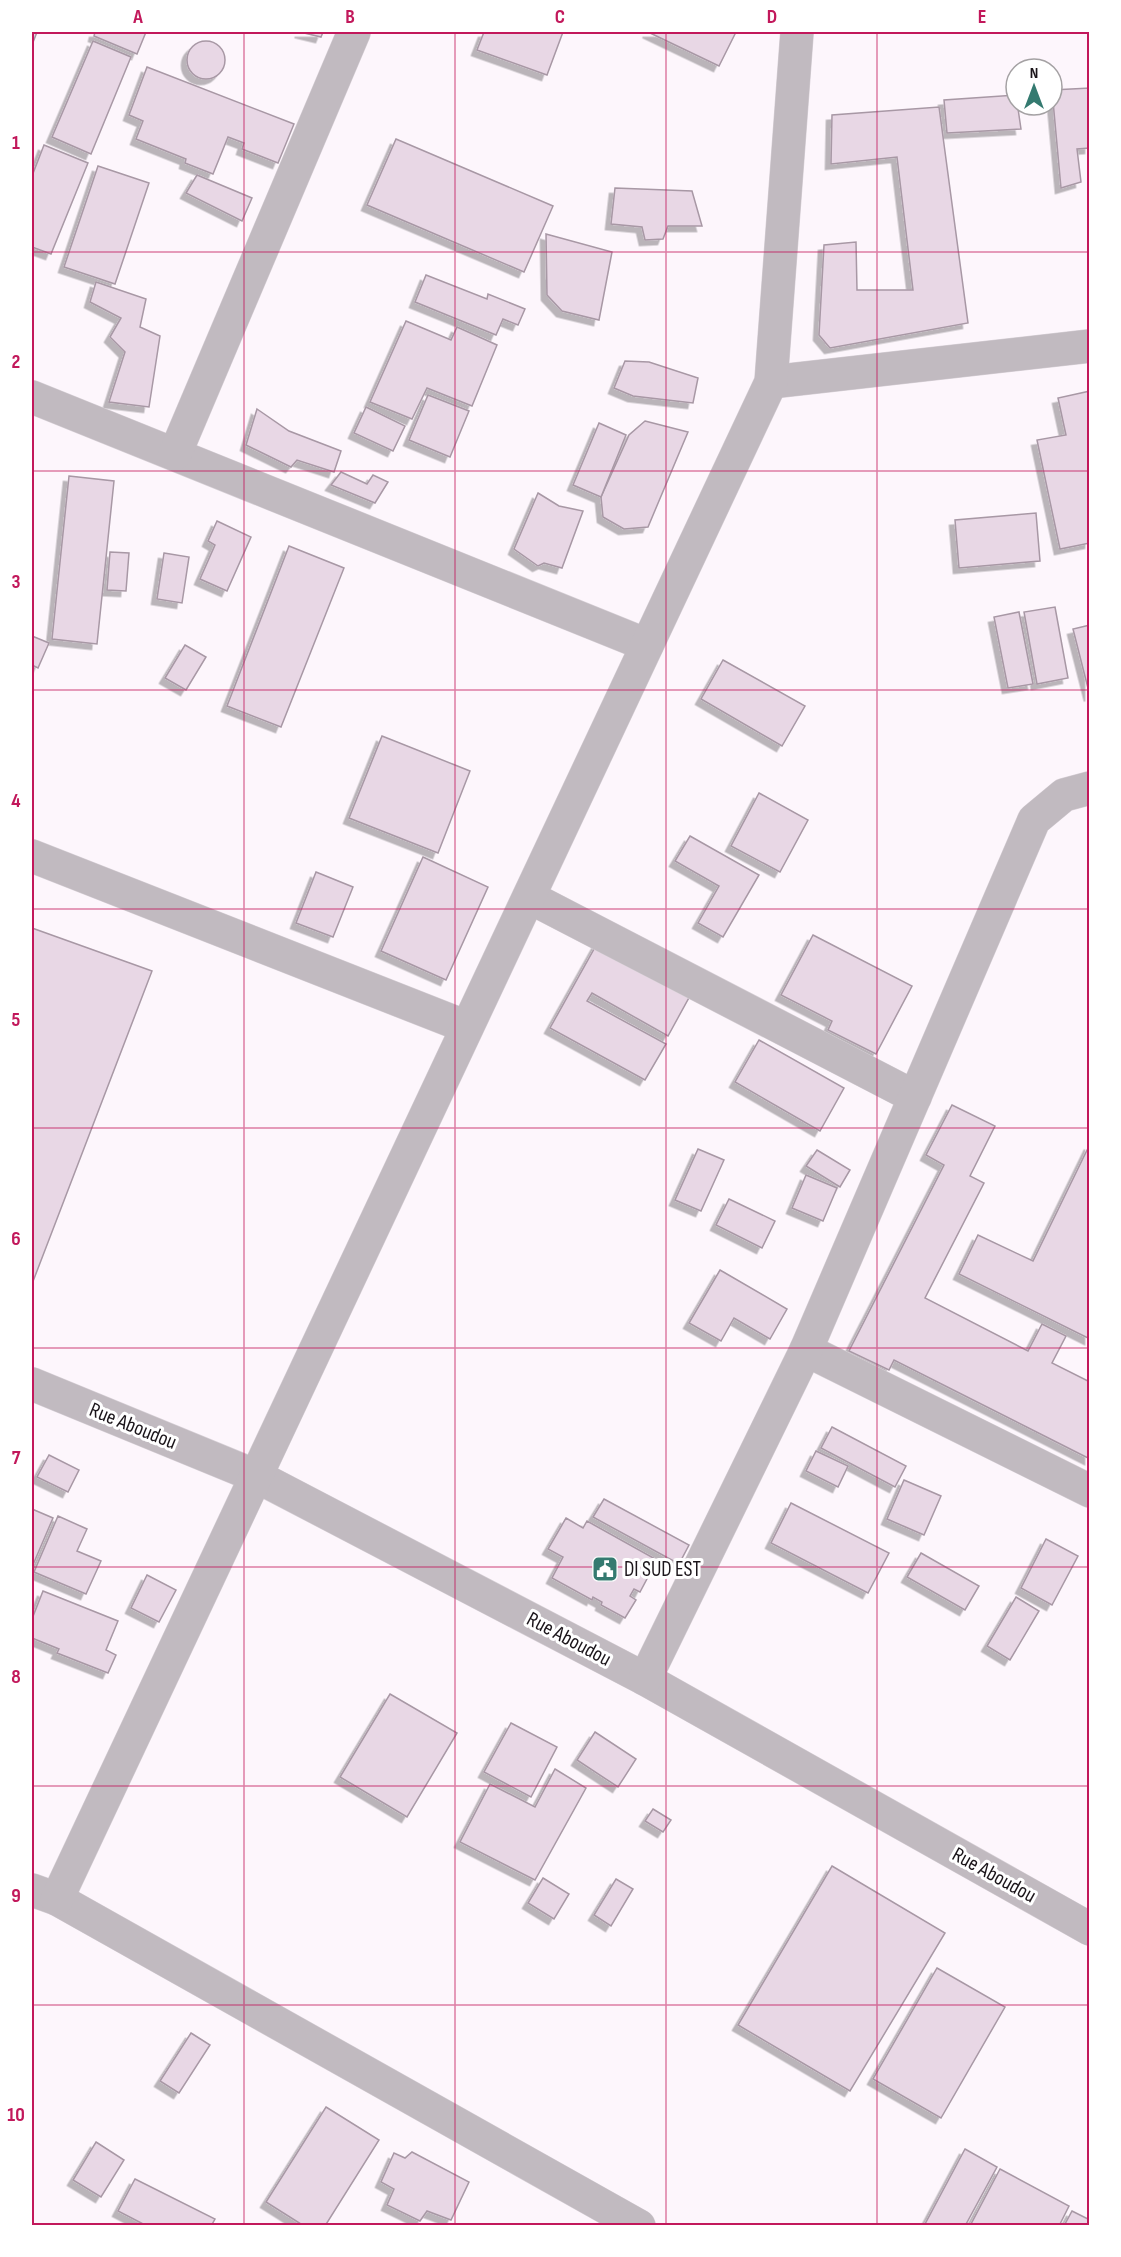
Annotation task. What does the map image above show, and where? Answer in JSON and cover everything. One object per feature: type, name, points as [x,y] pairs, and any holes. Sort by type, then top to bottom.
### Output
[{"type":"street","points":[[175,454],[354,32]]},
{"type":"street","points":[[639,2226],[44,1894],[256,1476],[771,382],[797,32]]},
{"type":"street","points":[[771,382],[1089,346]]},
{"type":"street","points":[[32,397],[647,645]]},
{"type":"street","points":[[645,1679],[806,1350],[1034,820],[1064,795],[1089,788]]},
{"type":"street","points":[[32,856],[467,1027]]},
{"type":"street","points":[[529,897],[915,1097]]},
{"type":"street","points":[[806,1350],[1089,1491]]},
{"type":"street","name":"Rue Aboudou","points":[[32,1384],[256,1476],[645,1679],[1089,1929]]},
{"type":"building","points":[[32,32],[37,32],[32,45]]},
{"type":"building","points":[[95,32],[146,32],[137,54],[94,36]]},
{"type":"building","points":[[300,32],[323,32],[321,37]]},
{"type":"building","points":[[484,32],[563,32],[547,75],[477,50]]},
{"type":"building","points":[[648,32],[736,32],[719,66]]},
{"type":"building","points":[[93,41],[131,57],[91,154],[52,137]]},
{"type":"building","points":[[206,41],[220,46],[225,60],[220,74],[206,79],[192,74],[187,60],[192,46]]},
{"type":"building","points":[[147,67],[294,124],[278,163],[242,149],[244,143],[228,137],[213,174],[185,163],[186,159],[136,139],[143,121],[129,115]]},
{"type":"building","points":[[1090,88],[1090,148],[1077,149],[1081,182],[1061,188],[1054,117],[1064,117],[1064,89]]},
{"type":"building","points":[[1004,96],[1004,117],[1019,117],[1021,129],[947,133],[944,100]]},
{"type":"building","points":[[939,107],[968,323],[830,348],[819,335],[824,245],[856,242],[857,290],[913,290],[897,157],[831,164],[832,115]]},
{"type":"building","points":[[396,139],[553,206],[524,272],[367,205]]},
{"type":"building","points":[[44,145],[88,163],[51,254],[32,247],[32,176]]},
{"type":"building","points":[[98,166],[149,183],[115,284],[64,267]]},
{"type":"building","points":[[197,175],[252,198],[242,221],[186,193]]},
{"type":"building","points":[[615,188],[692,191],[702,226],[668,226],[663,239],[645,240],[642,227],[611,224]]},
{"type":"building","points":[[546,234],[612,252],[599,320],[562,311],[547,295]]},
{"type":"building","points":[[426,275],[487,299],[488,294],[525,309],[518,325],[503,319],[496,335],[415,302]]},
{"type":"building","points":[[96,282],[146,299],[140,327],[160,336],[149,407],[109,402],[125,352],[110,337],[121,318],[90,302]]},
{"type":"building","points":[[406,321],[451,340],[457,327],[497,345],[472,406],[427,388],[412,419],[370,402]]},
{"type":"building","points":[[625,361],[649,362],[698,378],[693,403],[633,396],[614,388]]},
{"type":"building","points":[[1090,391],[1090,543],[1060,549],[1037,440],[1066,435],[1058,398]]},
{"type":"building","points":[[428,395],[469,411],[450,457],[409,440]]},
{"type":"building","points":[[366,407],[405,426],[393,451],[354,433]]},
{"type":"building","points":[[257,409],[289,431],[341,451],[334,472],[297,460],[291,467],[246,445]]},
{"type":"building","points":[[645,421],[688,432],[648,527],[624,529],[603,517],[601,497],[629,435]]},
{"type":"building","points":[[599,423],[626,435],[601,497],[573,485]]},
{"type":"building","points":[[341,472],[367,484],[373,475],[388,482],[375,503],[331,485]]},
{"type":"building","points":[[69,476],[114,481],[97,644],[52,639]]},
{"type":"building","points":[[538,493],[559,506],[583,511],[562,568],[544,563],[538,566],[514,549]]},
{"type":"building","points":[[1036,513],[1040,561],[959,568],[955,520]]},
{"type":"building","points":[[217,521],[251,537],[227,591],[200,579],[215,545],[208,541]]},
{"type":"building","points":[[289,546],[344,568],[281,727],[227,706]]},
{"type":"building","points":[[110,552],[129,553],[126,591],[107,590]]},
{"type":"building","points":[[164,553],[189,557],[182,603],[157,599]]},
{"type":"building","points":[[1055,607],[1068,678],[1037,684],[1024,612]]},
{"type":"building","points":[[1019,612],[1033,684],[1008,688],[994,617]]},
{"type":"building","points":[[1090,625],[1090,696],[1073,629]]},
{"type":"building","points":[[32,636],[49,643],[38,668],[32,665]]},
{"type":"building","points":[[185,645],[206,657],[186,690],[165,678]]},
{"type":"building","points":[[723,660],[805,706],[782,746],[701,699]]},
{"type":"building","points":[[382,736],[470,771],[438,853],[349,818]]},
{"type":"building","points":[[759,793],[808,820],[780,872],[731,846]]},
{"type":"building","points":[[690,836],[759,875],[723,937],[698,923],[719,886],[675,861]]},
{"type":"building","points":[[423,857],[488,887],[446,980],[381,951]]},
{"type":"building","points":[[316,872],[353,887],[333,937],[296,923]]},
{"type":"building","points":[[32,928],[152,971],[32,1284]]},
{"type":"building","points":[[813,935],[912,986],[876,1054],[828,1030],[832,1021],[781,995]]},
{"type":"building","points":[[598,942],[691,994],[668,1036],[592,993],[587,1001],[666,1044],[645,1080],[550,1028]]},
{"type":"building","points":[[759,1040],[844,1088],[820,1131],[735,1082]]},
{"type":"building","points":[[952,1105],[995,1126],[970,1176],[984,1183],[925,1298],[1028,1351],[1042,1324],[1066,1336],[1052,1363],[1090,1382],[1090,1459],[894,1360],[889,1370],[849,1351],[944,1165],[926,1155]]},
{"type":"building","points":[[1090,1144],[1090,1339],[959,1274],[978,1235],[1033,1261]]},
{"type":"building","points":[[698,1149],[724,1160],[701,1211],[675,1200]]},
{"type":"building","points":[[817,1150],[850,1170],[840,1187],[806,1166]]},
{"type":"building","points":[[806,1175],[837,1188],[823,1221],[792,1208]]},
{"type":"building","points":[[729,1199],[775,1221],[762,1248],[716,1225]]},
{"type":"building","points":[[720,1270],[787,1309],[770,1339],[734,1318],[721,1341],[689,1323]]},
{"type":"building","points":[[832,1427],[906,1466],[895,1487],[821,1448]]},
{"type":"building","points":[[816,1451],[848,1466],[838,1487],[806,1471]]},
{"type":"building","points":[[49,1455],[79,1470],[68,1492],[37,1477]]},
{"type":"building","points":[[904,1480],[941,1496],[924,1535],[887,1519]]},
{"type":"building","points":[[604,1499],[689,1545],[679,1564],[593,1517]]},
{"type":"building","points":[[791,1503],[889,1553],[868,1593],[771,1543]]},
{"type":"building","points":[[32,1509],[53,1518],[32,1567]]},
{"type":"building","points":[[58,1516],[87,1529],[77,1551],[101,1561],[86,1594],[34,1572]]},
{"type":"building","points":[[566,1518],[583,1528],[587,1521],[657,1560],[640,1592],[634,1589],[630,1596],[636,1600],[625,1618],[601,1605],[602,1602],[593,1597],[592,1600],[552,1578],[563,1557],[548,1549]]},
{"type":"building","points":[[1046,1539],[1078,1556],[1052,1605],[1021,1588]]},
{"type":"building","points":[[921,1553],[979,1586],[965,1610],[907,1577]]},
{"type":"building","points":[[147,1575],[176,1590],[159,1622],[131,1608]]},
{"type":"building","points":[[43,1591],[118,1621],[106,1650],[116,1655],[108,1673],[57,1653],[59,1649],[32,1638],[32,1619]]},
{"type":"building","points":[[1016,1597],[1039,1611],[1010,1660],[987,1646]]},
{"type":"building","points":[[390,1694],[457,1733],[407,1817],[340,1777]]},
{"type":"building","points":[[511,1723],[557,1747],[531,1797],[484,1772]]},
{"type":"building","points":[[595,1732],[636,1759],[618,1787],[577,1760]]},
{"type":"building","points":[[555,1769],[586,1788],[535,1880],[460,1842],[490,1784],[535,1807]]},
{"type":"building","points":[[653,1809],[671,1820],[663,1832],[645,1821]]},
{"type":"building","points":[[832,1866],[945,1933],[850,2091],[738,2025]]},
{"type":"building","points":[[543,1878],[569,1894],[554,1919],[528,1903]]},
{"type":"building","points":[[616,1879],[633,1889],[611,1926],[594,1915]]},
{"type":"building","points":[[937,1968],[1005,2007],[941,2118],[873,2079]]},
{"type":"building","points":[[191,2033],[210,2045],[179,2093],[160,2081]]},
{"type":"building","points":[[326,2107],[379,2140],[325,2226],[304,2226],[266,2202]]},
{"type":"building","points":[[96,2142],[124,2160],[101,2197],[73,2180]]},
{"type":"building","points":[[965,2149],[997,2167],[965,2226],[924,2226]]},
{"type":"building","points":[[412,2152],[469,2182],[451,2220],[427,2211],[420,2221],[387,2205],[394,2189],[381,2182],[394,2153],[405,2158]]},
{"type":"building","points":[[1000,2169],[1069,2206],[1059,2226],[970,2226]]},
{"type":"building","points":[[135,2179],[215,2219],[211,2226],[147,2226],[118,2211]]},
{"type":"building","points":[[1072,2211],[1090,2220],[1090,2226],[1064,2226]]},
{"type":"place","name":"DI SUD EST","points":[[605,1569]]}]
